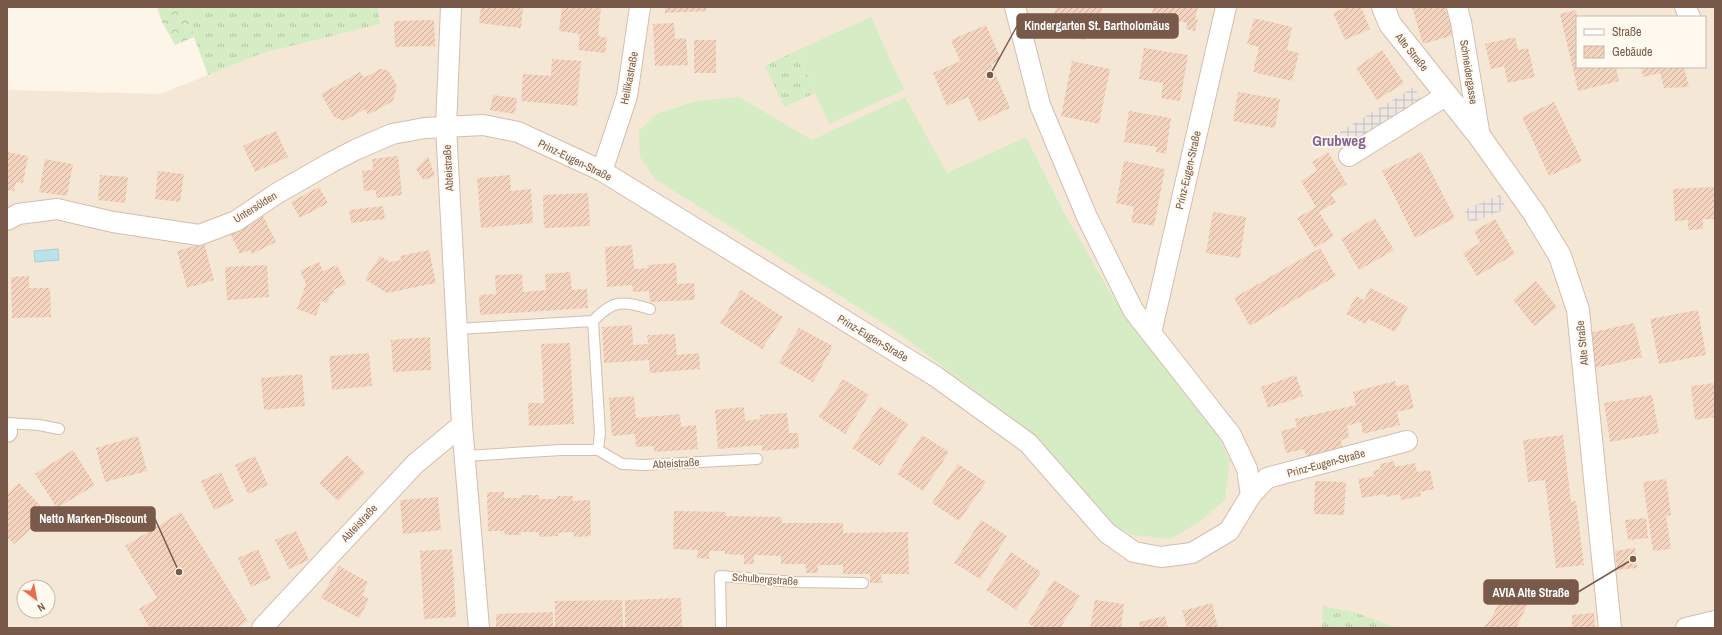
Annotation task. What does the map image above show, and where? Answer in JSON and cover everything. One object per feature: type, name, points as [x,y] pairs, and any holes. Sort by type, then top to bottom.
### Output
[{"type":"street","name":"Abteistraße","points":[[451,7],[446,126],[462,425],[479,628]]},
{"type":"street","name":"Heilikastraße","points":[[602,171],[627,96],[640,7]]},
{"type":"street","points":[[1015,7],[1043,112],[1087,217],[1133,310],[1231,435],[1247,469],[1251,495]]},
{"type":"street","name":"Prinz-Eugen-Straße","points":[[1151,333],[1226,7]]},
{"type":"street","name":"Alte Straße","points":[[1383,7],[1390,24],[1480,137],[1534,213],[1560,256],[1578,310],[1610,628]]},
{"type":"street","name":"Schneidergasse","points":[[1457,7],[1461,22],[1480,137]]},
{"type":"street","points":[[1685,7],[1690,16]]},
{"type":"street","points":[[1349,156],[1447,95]]},
{"type":"street","name":"Prinz-Eugen-Straße","points":[[446,126],[483,125],[518,132],[602,171],[935,376],[1028,443],[1107,533],[1134,552],[1161,557],[1192,553],[1228,531],[1251,495],[1267,478],[1407,441]]},
{"type":"street","name":"Untersölden","points":[[7,220],[18,214],[57,209],[114,222],[199,235],[236,221],[276,194],[355,150],[392,134],[446,126]]},
{"type":"street","name":"Abteistraße","points":[[262,628],[414,464],[462,425]]},
{"type":"street","points":[[1686,628],[1715,621]]},
{"type":"lane","points":[[457,329],[593,321],[606,308],[615,303],[638,305],[650,309]]},
{"type":"lane","points":[[465,456],[561,450],[598,450],[600,433],[593,321]]},
{"type":"lane","points":[[7,424],[39,425],[59,429]]},
{"type":"lane","name":"Abteistraße","points":[[598,450],[622,464],[644,465],[757,459]]},
{"type":"lane","name":"Schulbergstraße","points":[[721,628],[720,576],[795,582],[863,583]]},
{"type":"shaded area","points":[[378,7],[1715,7],[1715,628],[7,628],[7,90],[160,94],[263,53],[380,23]]},
{"type":"shaded area","points":[[1414,87],[1422,101],[1348,145],[1340,132]]},
{"type":"shaded area","points":[[1500,195],[1506,209],[1470,223],[1464,210]]},
{"type":"green space","points":[[157,7],[186,7],[194,37],[175,45],[162,22]]},
{"type":"green space","points":[[186,7],[378,7],[380,24],[263,53],[208,75],[194,37]]},
{"type":"green space","points":[[871,17],[904,90],[829,124],[796,51]]},
{"type":"green space","points":[[796,51],[815,93],[784,107],[765,66]]},
{"type":"green space","points":[[739,97],[812,140],[905,97],[947,173],[1026,137],[1063,211],[1123,314],[1181,389],[1215,429],[1230,461],[1225,500],[1199,522],[1171,539],[1132,535],[1108,523],[1033,434],[894,330],[655,179],[640,157],[639,130],[659,113],[696,101]]},
{"type":"green space","points":[[1323,606],[1357,613],[1397,628],[1322,628]]},
{"type":"water","points":[[58,249],[59,260],[35,262],[34,251]]},
{"type":"building","points":[[481,7],[523,7],[521,28],[479,23]]},
{"type":"building","points":[[562,7],[601,7],[598,36],[607,38],[605,53],[578,50],[580,34],[559,31]]},
{"type":"building","points":[[665,7],[706,7],[706,11],[665,13]]},
{"type":"building","points":[[1056,7],[1102,7],[1100,16],[1091,14],[1085,40],[1050,32]]},
{"type":"building","points":[[1153,7],[1198,7],[1195,19],[1198,19],[1195,31],[1186,29],[1187,23],[1152,15]]},
{"type":"building","points":[[1346,7],[1361,7],[1370,29],[1345,40],[1333,13]]},
{"type":"building","points":[[1412,7],[1445,7],[1454,35],[1423,44]]},
{"type":"building","points":[[1576,10],[1576,68],[1616,68],[1619,81],[1578,91],[1560,14]]},
{"type":"building","points":[[1254,18],[1292,27],[1287,50],[1299,53],[1292,81],[1253,72],[1259,47],[1247,44]]},
{"type":"building","points":[[434,20],[435,46],[395,47],[394,21]]},
{"type":"building","points":[[674,23],[675,39],[686,38],[688,65],[655,66],[653,24]]},
{"type":"building","points":[[986,25],[1001,59],[991,64],[1010,108],[979,122],[968,97],[947,106],[933,73],[960,61],[951,40]]},
{"type":"building","points":[[1515,37],[1518,50],[1528,48],[1535,77],[1508,83],[1504,66],[1491,69],[1485,44]]},
{"type":"building","points":[[694,40],[716,40],[716,73],[694,73]]},
{"type":"building","points":[[1144,48],[1188,55],[1180,101],[1161,98],[1163,83],[1139,79]]},
{"type":"building","points":[[1382,50],[1404,83],[1377,100],[1356,68]]},
{"type":"building","points":[[552,59],[581,61],[577,106],[521,101],[523,74],[551,76]]},
{"type":"building","points":[[1072,61],[1110,69],[1099,124],[1061,116]]},
{"type":"building","points":[[1641,68],[1684,68],[1689,87],[1664,88],[1660,73],[1643,77]]},
{"type":"building","points":[[380,69],[388,70],[397,86],[393,101],[368,115],[365,109],[344,121],[334,117],[321,94],[360,72],[364,78]]},
{"type":"building","points":[[1238,92],[1280,99],[1275,128],[1233,121]]},
{"type":"building","points":[[493,95],[517,98],[515,114],[490,110]]},
{"type":"building","points":[[1554,102],[1582,161],[1549,176],[1522,117]]},
{"type":"building","points":[[1129,111],[1171,118],[1166,154],[1156,152],[1157,147],[1124,142]]},
{"type":"building","points":[[276,131],[288,157],[255,172],[243,146]]},
{"type":"building","points":[[7,152],[28,156],[23,183],[16,182],[14,191],[7,190]]},
{"type":"building","points":[[1328,152],[1347,184],[1331,194],[1336,202],[1319,212],[1334,236],[1315,248],[1297,218],[1316,207],[1301,181],[1317,171],[1312,162]]},
{"type":"building","points":[[1421,152],[1455,218],[1415,238],[1382,171]]},
{"type":"building","points":[[398,156],[402,195],[376,198],[376,190],[364,191],[362,171],[373,170],[372,159]]},
{"type":"building","points":[[428,156],[435,176],[423,180],[416,169]]},
{"type":"building","points":[[45,159],[73,164],[67,196],[39,192]]},
{"type":"building","points":[[1124,161],[1165,169],[1154,226],[1131,222],[1134,207],[1116,203]]},
{"type":"building","points":[[158,171],[184,174],[180,202],[155,199]]},
{"type":"building","points":[[100,175],[128,177],[125,203],[98,200]]},
{"type":"building","points":[[510,175],[511,191],[531,189],[533,223],[481,228],[477,178]]},
{"type":"building","points":[[319,187],[328,203],[300,218],[291,202]]},
{"type":"building","points":[[1714,187],[1715,219],[1703,219],[1703,229],[1688,230],[1688,220],[1675,221],[1673,189]]},
{"type":"building","points":[[588,193],[590,226],[544,228],[543,195]]},
{"type":"building","points":[[383,206],[385,219],[351,223],[349,210]]},
{"type":"building","points":[[1213,212],[1246,217],[1240,258],[1206,253]]},
{"type":"building","points":[[262,214],[276,242],[252,254],[250,250],[240,254],[229,231]]},
{"type":"building","points":[[1375,218],[1394,250],[1359,270],[1341,239]]},
{"type":"building","points":[[1495,219],[1515,254],[1477,276],[1463,253],[1480,243],[1474,231]]},
{"type":"building","points":[[204,243],[214,280],[187,288],[177,251]]},
{"type":"building","points":[[632,245],[634,269],[648,268],[647,265],[676,263],[677,284],[694,283],[695,300],[650,302],[649,291],[633,292],[632,285],[607,287],[605,247]]},
{"type":"building","points":[[1320,248],[1336,276],[1250,326],[1234,298]]},
{"type":"building","points":[[429,250],[436,283],[387,293],[365,279],[380,256],[390,262],[401,260],[400,256]]},
{"type":"building","points":[[319,262],[323,271],[337,265],[346,284],[333,290],[335,293],[330,296],[327,303],[321,301],[316,316],[297,309],[306,284],[300,271]]},
{"type":"building","points":[[267,265],[269,297],[227,300],[225,267]]},
{"type":"building","points":[[570,272],[572,290],[587,289],[588,308],[480,315],[479,295],[496,294],[495,275],[522,274],[523,292],[546,290],[545,274]]},
{"type":"building","points":[[29,276],[29,288],[50,288],[51,317],[12,318],[11,277]]},
{"type":"building","points":[[1536,281],[1557,307],[1534,326],[1513,300]]},
{"type":"building","points":[[1370,288],[1408,307],[1395,332],[1368,319],[1366,324],[1346,314],[1356,296],[1364,300]]},
{"type":"building","points":[[741,290],[783,317],[762,349],[720,323]]},
{"type":"building","points":[[1698,310],[1706,355],[1659,364],[1650,319]]},
{"type":"building","points":[[1634,323],[1642,357],[1596,368],[1589,333]]},
{"type":"building","points":[[632,325],[633,345],[648,344],[647,335],[675,334],[677,355],[699,353],[700,369],[650,373],[649,360],[604,363],[602,327]]},
{"type":"building","points":[[799,328],[833,346],[813,382],[779,363]]},
{"type":"building","points":[[430,337],[431,370],[393,372],[391,340]]},
{"type":"building","points":[[570,343],[574,424],[529,426],[528,403],[544,403],[541,344]]},
{"type":"building","points":[[369,353],[372,386],[332,390],[329,356]]},
{"type":"building","points":[[302,374],[305,406],[264,410],[261,378]]},
{"type":"building","points":[[1296,375],[1303,396],[1268,408],[1261,387]]},
{"type":"building","points":[[843,379],[869,395],[845,434],[819,417]]},
{"type":"building","points":[[1395,381],[1396,386],[1408,384],[1414,408],[1397,412],[1400,425],[1363,434],[1361,422],[1347,426],[1349,438],[1341,440],[1343,451],[1307,460],[1304,449],[1286,453],[1281,431],[1297,427],[1295,419],[1356,405],[1353,392]]},
{"type":"building","points":[[1715,383],[1715,417],[1695,420],[1691,386]]},
{"type":"building","points":[[1652,395],[1659,433],[1610,442],[1604,403]]},
{"type":"building","points":[[634,396],[636,418],[680,414],[681,427],[696,425],[698,449],[654,452],[654,446],[636,447],[635,434],[612,436],[609,398]]},
{"type":"building","points":[[880,406],[908,424],[880,466],[852,448]]},
{"type":"building","points":[[744,407],[745,421],[760,419],[760,415],[787,413],[789,433],[798,433],[799,448],[762,451],[762,445],[718,449],[715,410]]},
{"type":"building","points":[[922,435],[949,452],[923,491],[897,474]]},
{"type":"building","points":[[1563,435],[1571,502],[1576,501],[1584,565],[1556,568],[1545,480],[1528,482],[1523,440]]},
{"type":"building","points":[[138,436],[147,471],[105,482],[96,448]]},
{"type":"building","points":[[73,450],[95,485],[57,508],[35,474]]},
{"type":"building","points":[[347,455],[365,473],[338,501],[319,483]]},
{"type":"building","points":[[255,456],[268,485],[248,494],[235,465]]},
{"type":"building","points":[[1394,461],[1395,467],[1415,463],[1417,472],[1430,470],[1434,489],[1420,492],[1421,496],[1401,500],[1400,494],[1386,497],[1385,494],[1362,498],[1358,479],[1374,476],[1373,471],[1380,469],[1380,464]]},
{"type":"building","points":[[958,464],[986,482],[959,521],[932,503]]},
{"type":"building","points":[[221,472],[234,501],[214,510],[201,481]]},
{"type":"building","points":[[1666,479],[1671,515],[1666,516],[1671,549],[1653,551],[1643,482]]},
{"type":"building","points":[[1315,481],[1346,482],[1344,515],[1314,514]]},
{"type":"building","points":[[19,483],[48,514],[14,544],[7,537],[7,494]]},
{"type":"building","points":[[487,492],[504,492],[504,498],[521,498],[521,495],[539,495],[539,499],[557,499],[557,496],[573,496],[573,501],[590,500],[591,536],[574,537],[574,532],[558,533],[558,536],[539,537],[539,532],[521,532],[521,535],[505,535],[504,531],[488,531]]},
{"type":"building","points":[[438,497],[441,530],[403,534],[400,500]]},
{"type":"building","points":[[674,511],[726,512],[726,516],[782,517],[781,523],[843,523],[843,533],[908,532],[909,574],[881,574],[882,583],[870,583],[870,574],[843,574],[843,565],[818,565],[818,573],[806,573],[806,564],[781,564],[781,556],[754,555],[754,564],[744,564],[744,555],[725,554],[725,551],[709,551],[709,559],[697,558],[698,550],[673,549]]},
{"type":"building","points":[[181,512],[248,621],[236,628],[150,628],[139,609],[157,598],[125,546]]},
{"type":"building","points":[[1646,518],[1648,538],[1628,540],[1625,520]]},
{"type":"building","points":[[981,520],[1007,536],[980,579],[954,563]]},
{"type":"building","points":[[296,531],[309,560],[289,569],[275,540]]},
{"type":"building","points":[[1635,548],[1637,568],[1617,570],[1615,551]]},
{"type":"building","points":[[258,549],[271,578],[251,587],[238,558]]},
{"type":"building","points":[[452,549],[456,617],[424,619],[420,551]]},
{"type":"building","points":[[1011,552],[1041,572],[1016,610],[986,590]]},
{"type":"building","points":[[339,566],[368,582],[362,595],[369,599],[359,618],[321,598]]},
{"type":"building","points":[[1054,580],[1080,596],[1060,628],[1036,628],[1028,623]]},
{"type":"building","points":[[1505,590],[1529,602],[1516,628],[1483,628],[1491,619]]},
{"type":"building","points":[[681,598],[682,628],[625,628],[625,600]]},
{"type":"building","points":[[622,600],[623,628],[555,628],[555,601]]},
{"type":"building","points":[[1095,600],[1124,604],[1121,628],[1090,628]]},
{"type":"building","points":[[1212,603],[1218,628],[1187,628],[1182,611]]},
{"type":"building","points":[[553,612],[553,628],[496,628],[496,614]]},
{"type":"building","points":[[1594,613],[1595,628],[1572,628],[1572,615]]},
{"type":"building","points":[[1165,616],[1168,628],[1140,628],[1139,622]]},
{"type":"place","name":"Kindergarten St. Bartholomäus","points":[[990,75]]},
{"type":"place","name":"AVIA Alte Straße","points":[[1633,559]]},
{"type":"place","name":"Netto Marken-Discount","points":[[179,572]]},
{"type":"district","name":"Grubweg","points":[[1339,141]]}]
